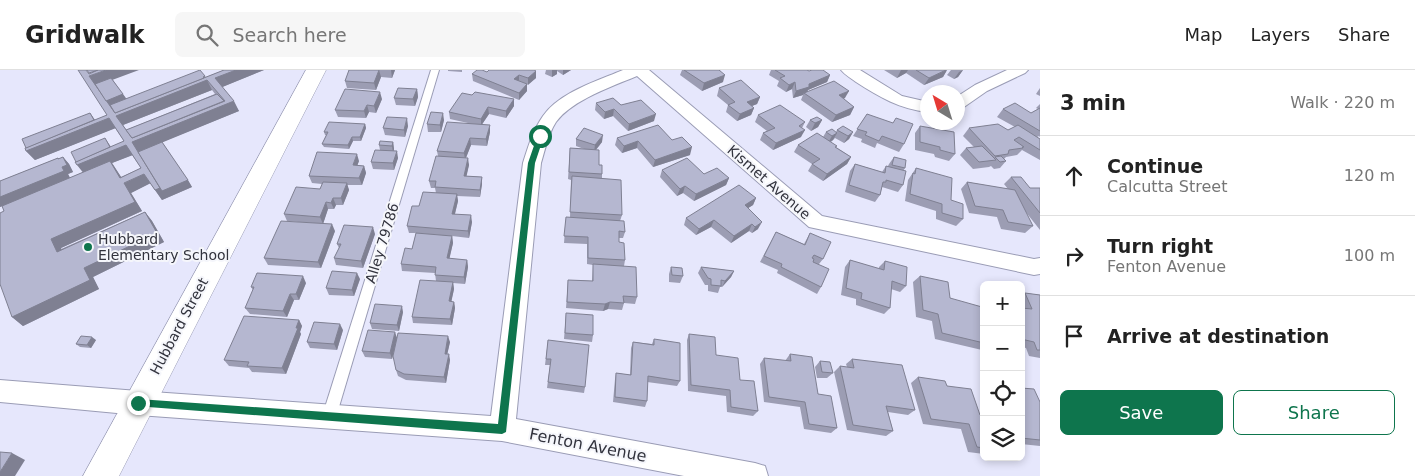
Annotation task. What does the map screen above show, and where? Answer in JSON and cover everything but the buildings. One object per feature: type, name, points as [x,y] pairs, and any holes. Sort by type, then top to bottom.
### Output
[{"type":"main road","name":"Hubbard Street","points":[[100,476],[316,70]]},
{"type":"street","name":"Kismet Avenue","points":[[638,70],[816,222],[1034,267],[1040,266]]},
{"type":"street","points":[[502,429],[532,163],[540,136],[554,114],[604,84],[638,70]]},
{"type":"street","points":[[849,70],[895,100],[920,106]]},
{"type":"street","points":[[965,98],[981,88],[1020,70]]},
{"type":"street","name":"Fenton Avenue","points":[[2,394],[502,429],[755,476]]},
{"type":"lane","name":"Alley 79786","points":[[328,417],[435,70]]},
{"type":"place","name":"Hubbard Elementary School","points":[[88,247]]},
{"type":"route","points":[[138,403],[502,429],[532,163],[540,136]]}]
